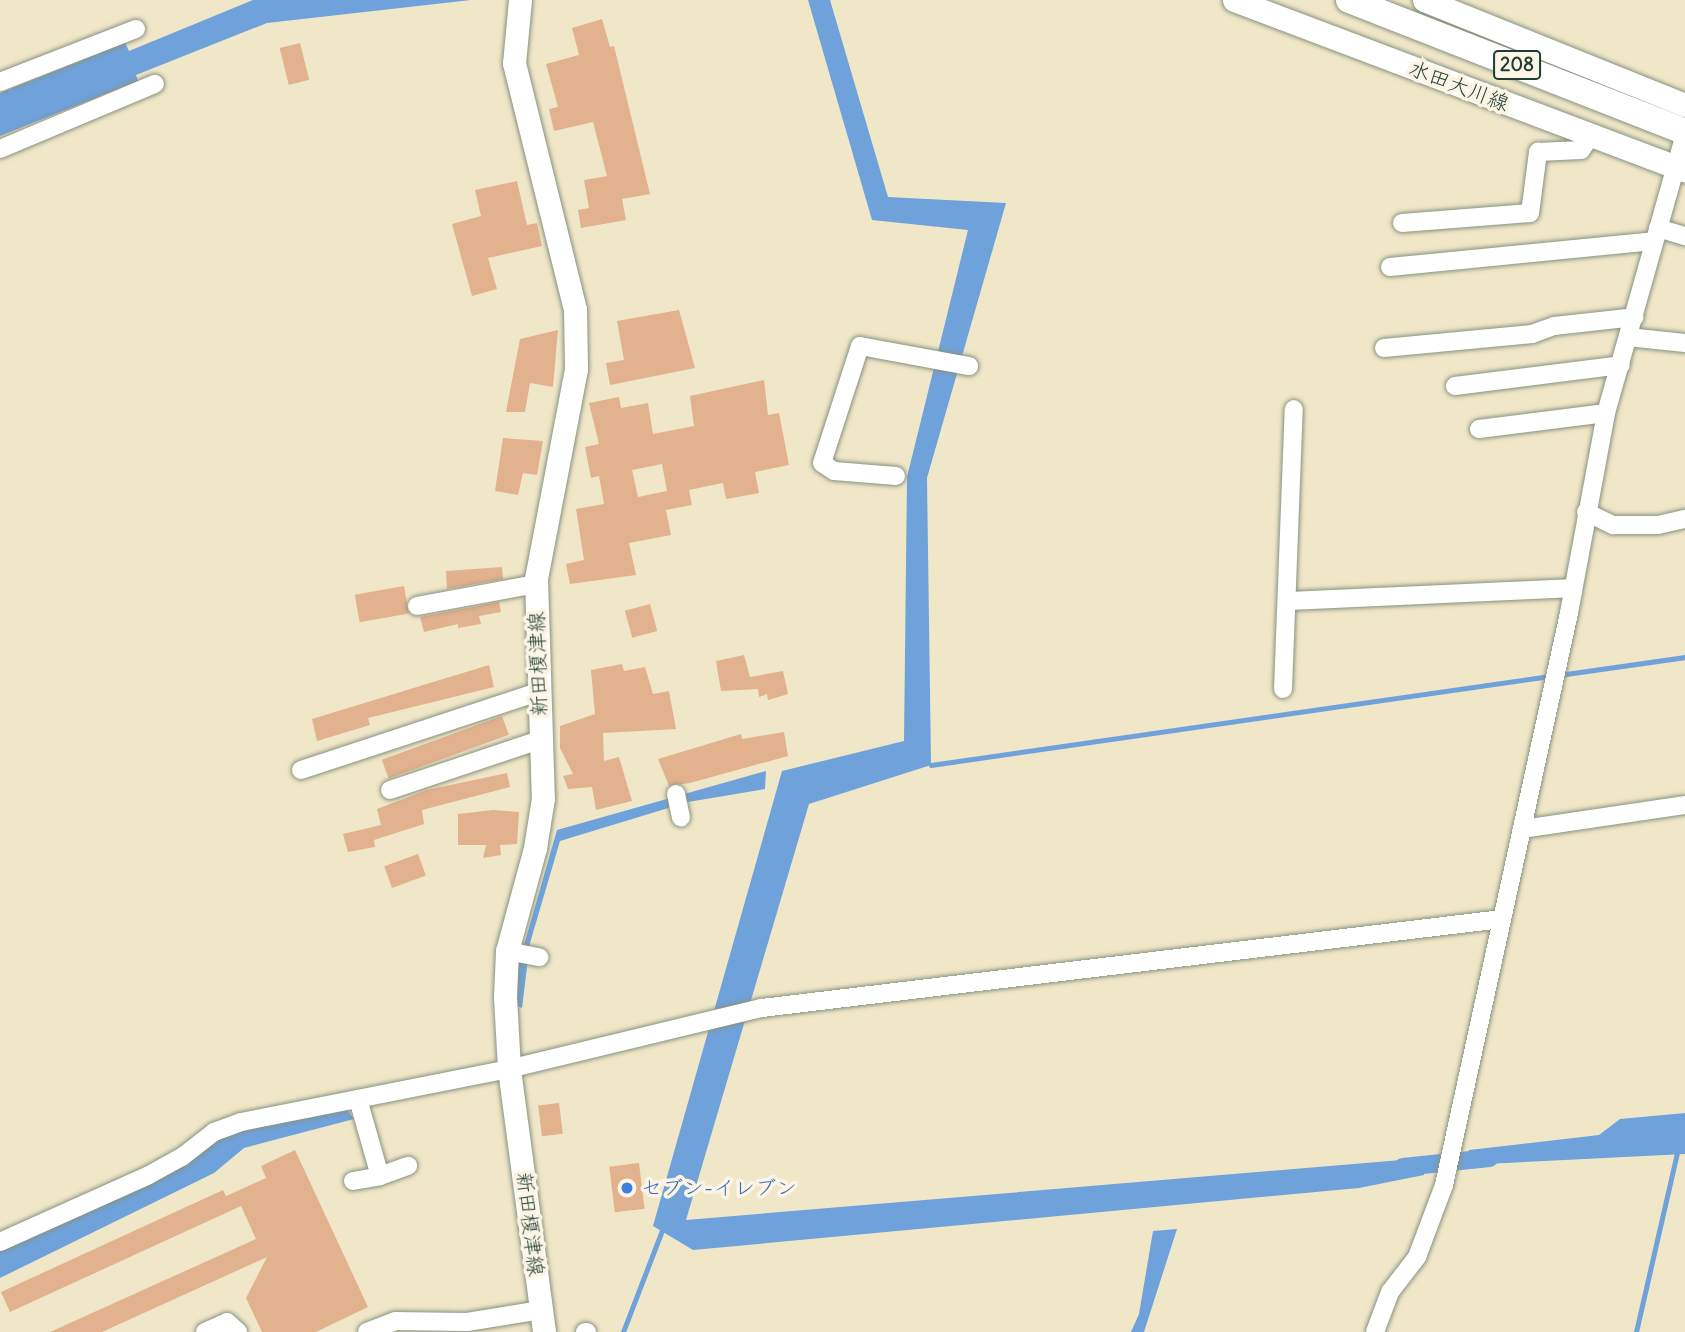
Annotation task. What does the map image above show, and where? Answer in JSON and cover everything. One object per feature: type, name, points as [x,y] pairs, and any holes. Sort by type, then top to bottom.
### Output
[{"type":"highway","name":"208","points":[[1349,0],[1685,132]]},
{"type":"highway","name":"208","points":[[1375,0],[1685,122]]},
{"type":"main road","name":"水田大川線","points":[[1234,0],[1590,137],[1679,167]]},
{"type":"main road","points":[[1424,0],[1685,105]]},
{"type":"main road","name":"新田榎津線","points":[[520,2],[514,63],[575,309],[576,369],[536,584],[543,798],[537,836],[507,951],[505,1025],[537,1318]]},
{"type":"street","points":[[0,82],[136,29]]},
{"type":"street","points":[[0,149],[155,84]]},
{"type":"street","points":[[1375,1332],[1390,1292],[1417,1257],[1444,1185],[1454,1148],[1555,675],[1606,413],[1656,235],[1679,167],[1685,132]]},
{"type":"street","points":[[1402,223],[1530,214],[1538,152],[1581,150],[1590,137]]},
{"type":"street","points":[[1390,267],[1656,235],[1685,236]]},
{"type":"street","points":[[1384,348],[1532,334],[1554,326],[1635,317]]},
{"type":"street","points":[[1628,337],[1685,344]]},
{"type":"street","points":[[896,476],[825,468],[825,452],[860,346],[964,365]]},
{"type":"street","points":[[1455,386],[1621,365]]},
{"type":"street","points":[[1283,690],[1294,409]]},
{"type":"street","points":[[1479,429],[1606,413]]},
{"type":"street","points":[[1586,512],[1613,526],[1658,525],[1685,519]]},
{"type":"street","points":[[417,606],[536,584]]},
{"type":"street","points":[[1287,601],[1572,588]]},
{"type":"street","points":[[301,770],[538,692]]},
{"type":"street","points":[[390,790],[542,739]]},
{"type":"street","points":[[676,794],[681,817]]},
{"type":"street","points":[[1522,829],[1685,806]]},
{"type":"street","points":[[0,1242],[149,1175],[182,1157],[214,1132],[242,1122],[509,1069],[751,1010],[1502,919]]},
{"type":"street","points":[[507,951],[539,957]]},
{"type":"street","points":[[358,1100],[380,1176]]},
{"type":"street","points":[[353,1181],[380,1176],[408,1166]]},
{"type":"street","points":[[367,1332],[394,1321],[467,1322],[537,1318]]},
{"type":"street","points":[[524,1332],[537,1318]]},
{"type":"street","points":[[205,1332],[228,1322],[238,1332]]},
{"type":"water","points":[[253,0],[471,0],[267,23],[136,75],[138,81],[0,136],[0,93],[125,43],[129,51]]},
{"type":"water","points":[[808,0],[830,0],[888,197],[1006,203],[927,478],[931,765],[809,804],[686,1220],[1425,1158],[1424,1175],[1359,1188],[693,1250],[653,1226],[782,771],[904,741],[907,477],[968,230],[872,220]]},
{"type":"water","points":[[766,771],[765,789],[688,802],[560,841],[530,943],[522,1008],[515,1005],[516,973],[557,830]]},
{"type":"water","points":[[346,1108],[354,1119],[244,1148],[214,1173],[0,1278],[0,1250],[183,1166],[226,1135]]},
{"type":"water","points":[[1685,1113],[1685,1154],[1466,1165],[1469,1150],[1599,1135],[1620,1119]]},
{"type":"water","points":[[1177,1229],[1144,1332],[1131,1332],[1139,1314],[1153,1231]]},
{"type":"building","points":[[602,19],[610,47],[614,46],[650,194],[622,199],[626,220],[581,228],[578,210],[589,208],[584,180],[607,176],[593,122],[554,131],[549,109],[558,107],[546,64],[579,55],[572,28]]},
{"type":"building","points":[[300,43],[309,80],[289,85],[280,48]]},
{"type":"building","points":[[517,181],[527,225],[537,223],[542,246],[488,258],[497,289],[472,296],[452,224],[481,216],[475,190]]},
{"type":"building","points":[[679,310],[695,368],[610,385],[606,363],[624,360],[617,321]]},
{"type":"building","points":[[558,330],[553,387],[530,383],[525,412],[506,412],[520,339]]},
{"type":"building","points":[[764,380],[768,415],[779,413],[789,465],[755,472],[759,493],[726,499],[723,483],[689,490],[692,505],[666,510],[671,535],[629,543],[636,575],[570,584],[566,564],[584,560],[576,509],[604,504],[599,476],[591,478],[585,447],[599,444],[589,403],[619,397],[621,408],[648,403],[653,434],[694,426],[690,396]],"holes":[[[662,464],[667,491],[638,497],[632,470]]]},
{"type":"building","points":[[503,438],[543,441],[537,475],[523,473],[518,495],[495,491]]},
{"type":"building","points":[[502,567],[503,579],[447,589],[446,571]]},
{"type":"building","points":[[404,586],[409,614],[360,622],[355,595]]},
{"type":"building","points":[[499,602],[501,612],[479,616],[481,624],[458,628],[458,624],[424,632],[420,617]]},
{"type":"building","points":[[650,604],[657,631],[632,638],[625,611]]},
{"type":"building","points":[[744,655],[750,677],[783,671],[788,694],[768,700],[767,694],[759,697],[758,689],[721,691],[716,661]]},
{"type":"building","points":[[622,664],[624,671],[645,667],[653,694],[669,691],[676,729],[603,733],[604,761],[619,757],[632,801],[596,810],[592,787],[568,789],[563,776],[573,774],[560,748],[560,726],[595,714],[591,670]]},
{"type":"building","points":[[489,665],[494,687],[368,718],[370,725],[317,741],[312,719]]},
{"type":"building","points":[[502,716],[509,735],[389,779],[382,760]]},
{"type":"building","points":[[784,732],[788,756],[690,783],[669,786],[658,759],[741,734],[742,739]]},
{"type":"building","points":[[507,773],[510,787],[422,810],[424,824],[374,840],[375,847],[348,852],[343,834],[381,825],[377,809],[427,790]]},
{"type":"building","points":[[493,810],[519,812],[517,844],[500,845],[501,855],[483,858],[486,845],[458,845],[458,814]]},
{"type":"building","points":[[418,854],[426,876],[392,888],[384,866]]},
{"type":"building","points":[[559,1103],[563,1134],[542,1136],[538,1106]]},
{"type":"building","points":[[295,1150],[368,1307],[316,1332],[262,1332],[246,1298],[267,1257],[102,1332],[50,1332],[256,1239],[241,1206],[10,1312],[1,1292],[223,1190],[226,1196],[266,1178],[261,1166]]},
{"type":"building","name":"セブン-イレブン","points":[[639,1163],[645,1209],[615,1212],[609,1167]]},
{"type":"waterway","points":[[1559,675],[1685,657]]},
{"type":"waterway","points":[[931,765],[1550,676]]},
{"type":"waterway","points":[[1636,1332],[1678,1149]]},
{"type":"waterway","points":[[1403,1167],[1490,1158]]},
{"type":"waterway","points":[[623,1332],[663,1228]]},
{"type":"place","name":"セブン-イレブン","points":[[627,1188]]}]
